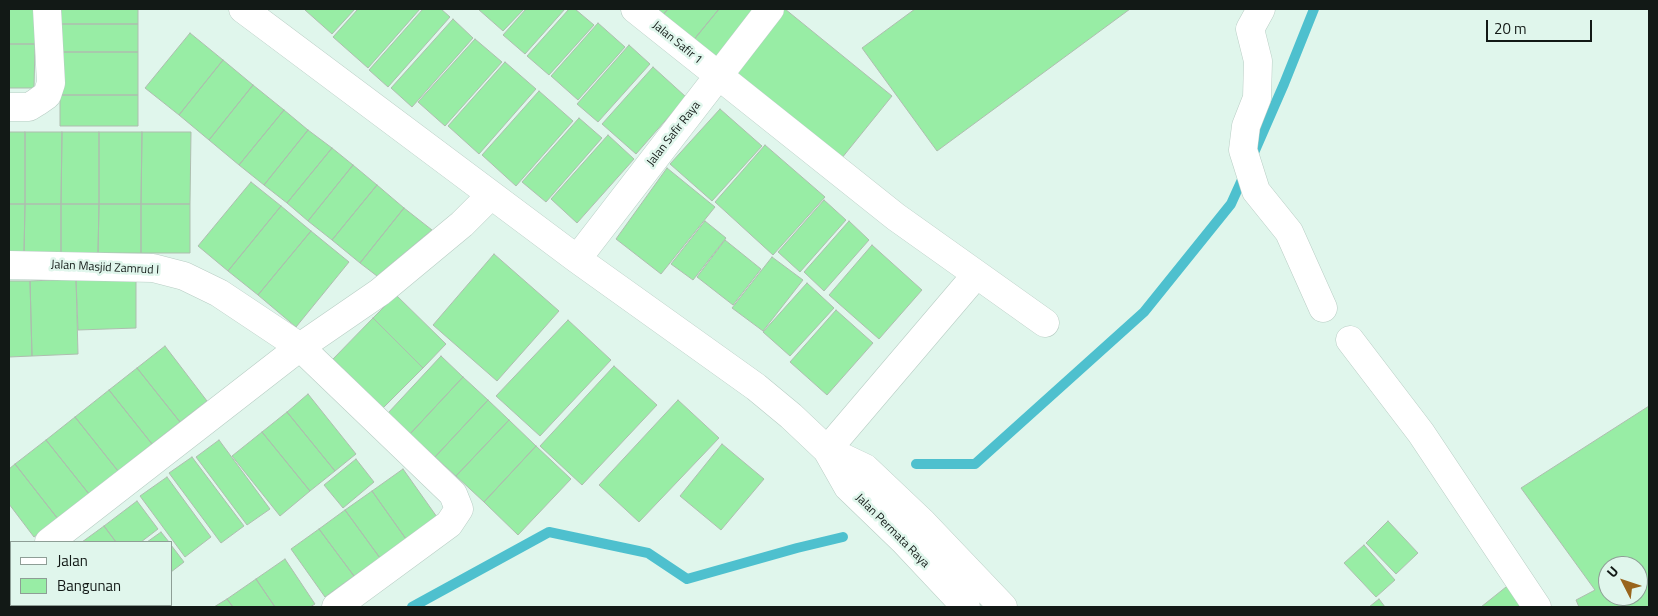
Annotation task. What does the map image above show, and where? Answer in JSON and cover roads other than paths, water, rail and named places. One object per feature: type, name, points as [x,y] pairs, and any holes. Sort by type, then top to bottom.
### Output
[{"type":"street","points":[[9,107],[29,107],[47,95],[52,83],[47,9]]},
{"type":"street","points":[[244,9],[577,260],[756,386],[826,450],[865,468],[922,522],[1003,607]]},
{"type":"street","name":"Jalan Safir 1","points":[[636,9],[896,217],[1045,323]]},
{"type":"street","name":"Jalan Safir Raya","points":[[577,260],[770,9]]},
{"type":"street","points":[[1261,9],[1250,29],[1258,61],[1257,98],[1246,126],[1244,150],[1256,191],[1289,232],[1324,308]]},
{"type":"street","points":[[50,541],[300,347],[380,292],[462,224],[491,195]]},
{"type":"street","name":"Jalan Masjid Zamrud I","points":[[9,266],[153,268],[184,276],[219,293],[300,347],[453,494],[459,509],[448,524],[336,607]]},
{"type":"street","points":[[826,450],[976,275]]},
{"type":"street","points":[[1350,340],[1421,433],[1537,607]]},
{"type":"street","name":"Jalan Permata Raya","points":[[826,450],[848,487],[904,541],[966,607]]},
{"type":"waterway","points":[[1253,155],[1314,9]]},
{"type":"waterway","points":[[916,464],[975,464],[1144,312],[1231,204],[1245,173]]},
{"type":"waterway","points":[[412,607],[549,532],[648,553],[687,579],[843,537]]}]
